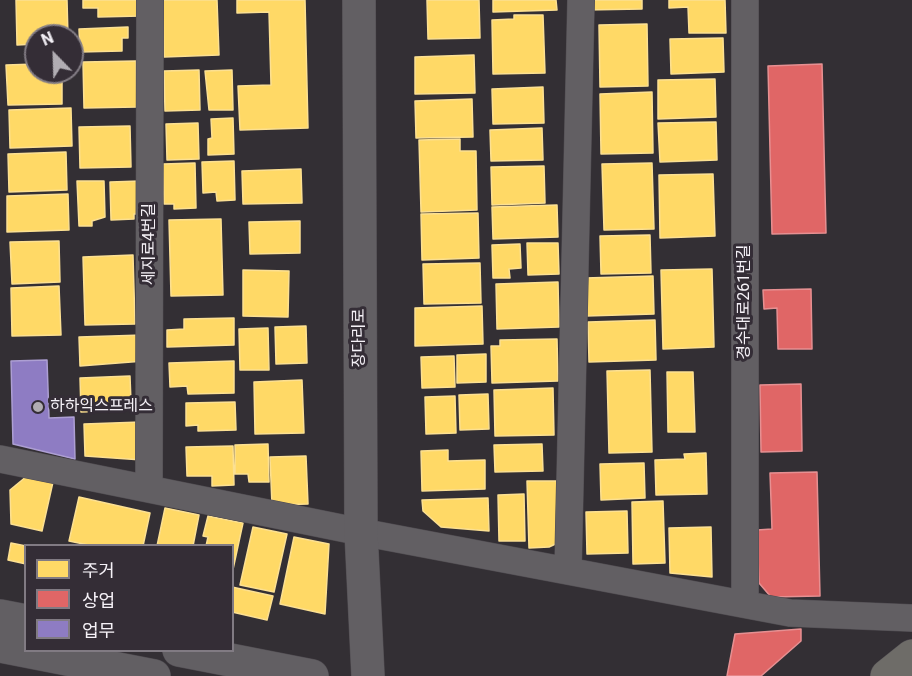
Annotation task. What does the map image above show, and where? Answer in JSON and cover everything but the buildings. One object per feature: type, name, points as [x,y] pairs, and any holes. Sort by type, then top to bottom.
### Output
[{"type":"main road","points":[[887,676],[912,656]]},
{"type":"street","name":"세지로4번길","points":[[149,489],[150,0]]},
{"type":"street","name":"장다리로","points":[[359,0],[361,532],[368,676]]},
{"type":"street","points":[[568,571],[581,0]]},
{"type":"street","name":"경수대로261번길","points":[[745,0],[745,604]]},
{"type":"street","points":[[0,459],[361,532],[790,613],[912,618]]},
{"type":"street","points":[[0,616],[24,621]]},
{"type":"street","points":[[0,646],[24,651]]},
{"type":"street","points":[[31,652],[154,676]]},
{"type":"street","points":[[184,652],[312,676]]},
{"type":"place","name":"하하익스프레스","points":[[38,407]]}]
